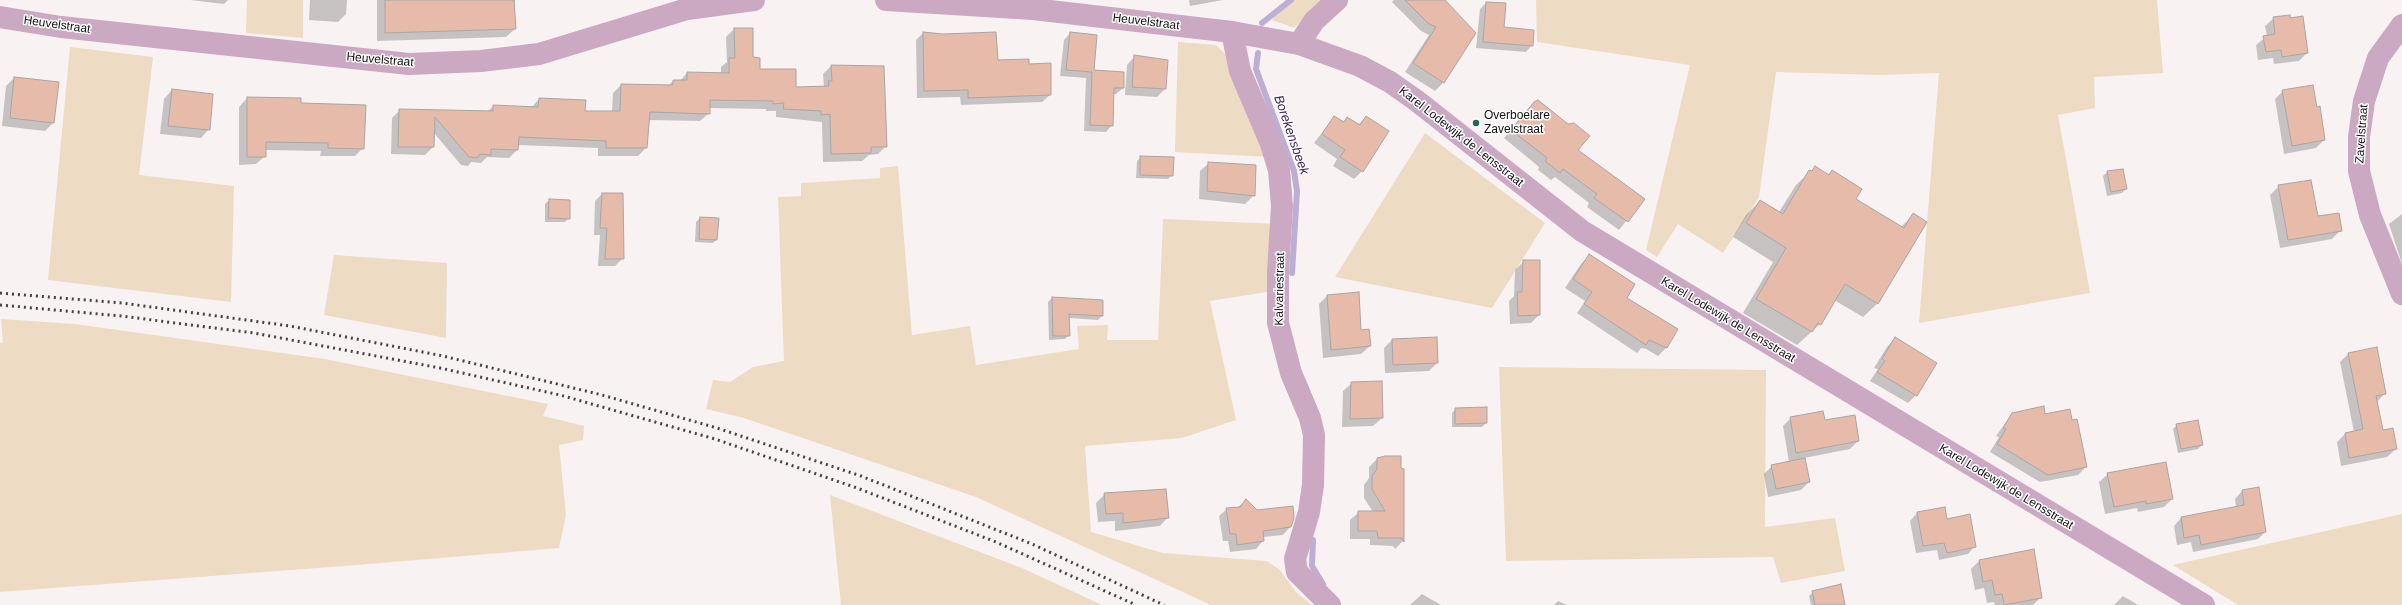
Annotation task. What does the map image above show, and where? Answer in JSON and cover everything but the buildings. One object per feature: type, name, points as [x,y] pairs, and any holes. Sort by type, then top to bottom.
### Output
[{"type":"street","name":"Heuvelstraat","points":[[0,17],[61,27],[409,64],[481,61],[539,54],[687,9],[754,0]]},
{"type":"street","name":"Heuvelstraat","points":[[886,0],[1033,4],[1259,37]]},
{"type":"street","points":[[1299,44],[1314,21],[1337,0]]},
{"type":"street","name":"Zavelstraat","points":[[2402,25],[2378,58],[2364,101],[2359,136],[2359,171],[2370,215],[2402,294]]},
{"type":"street","name":"Kalvariestraat","points":[[1232,32],[1240,71],[1272,144],[1279,170],[1282,206],[1278,273],[1278,323],[1291,373],[1310,418],[1314,435],[1313,485],[1309,512],[1296,559],[1297,572],[1330,605]]},
{"type":"street","name":"Karel Lodewijk de Lensstraat","points":[[1259,37],[1299,44],[1360,66],[1390,82],[1582,231],[2204,605]]},
{"type":"shaded area","points":[[247,0],[303,0],[303,38],[246,33]]},
{"type":"shaded area","points":[[1286,0],[1322,0],[1294,28],[1272,20]]},
{"type":"shaded area","points":[[1536,0],[2157,0],[2163,73],[2094,77],[2095,108],[2058,115],[2090,293],[1919,323],[1939,73],[1880,75],[1776,72],[1759,197],[1723,253],[1678,224],[1657,257],[1646,250],[1690,65],[1537,42]]},
{"type":"shaded area","points":[[1178,42],[1216,45],[1225,54],[1270,157],[1175,152]]},
{"type":"shaded area","points":[[70,47],[153,57],[139,175],[234,186],[231,302],[48,280]]},
{"type":"shaded area","points":[[1425,133],[1545,223],[1492,308],[1335,277]]},
{"type":"shaded area","points":[[898,166],[912,335],[970,326],[976,365],[1079,349],[1077,326],[1108,325],[1107,340],[1158,340],[1163,219],[1277,224],[1273,291],[1210,301],[1236,420],[1182,438],[1085,446],[1091,532],[1163,553],[1266,561],[1279,569],[1296,592],[1312,605],[1211,605],[976,497],[744,418],[706,409],[713,380],[730,382],[753,367],[784,361],[778,197],[801,196],[801,183],[880,178],[880,168]]},
{"type":"shaded area","points":[[334,255],[447,263],[446,338],[324,315]]},
{"type":"shaded area","points":[[1,319],[75,324],[325,359],[548,404],[543,416],[584,426],[583,440],[559,445],[566,515],[559,548],[0,592],[0,343],[3,342]]},
{"type":"shaded area","points":[[1499,367],[1766,370],[1765,527],[1835,518],[1845,571],[1781,583],[1773,557],[1506,561]]},
{"type":"shaded area","points":[[830,495],[1022,568],[1102,605],[841,605]]},
{"type":"shaded area","points":[[2402,514],[2402,605],[2238,605],[2173,565]]},
{"type":"waterway","name":"Borekensbeek","points":[[1262,23],[1291,0]]},
{"type":"waterway","name":"Borekensbeek","points":[[1258,53],[1256,69],[1294,171],[1297,191],[1292,273]]},
{"type":"waterway","name":"Borekensbeek","points":[[1313,540],[1312,566],[1323,584]]},
{"type":"railway","points":[[0,293],[122,303],[290,326],[443,356],[602,395],[717,428],[861,476],[1032,544],[1164,605]]},
{"type":"railway","points":[[0,305],[121,316],[254,333],[440,368],[560,395],[715,439],[857,488],[996,542],[1136,605]]},
{"type":"place","name":"Overboelare Zavelstraat","points":[[1476,123]]}]
